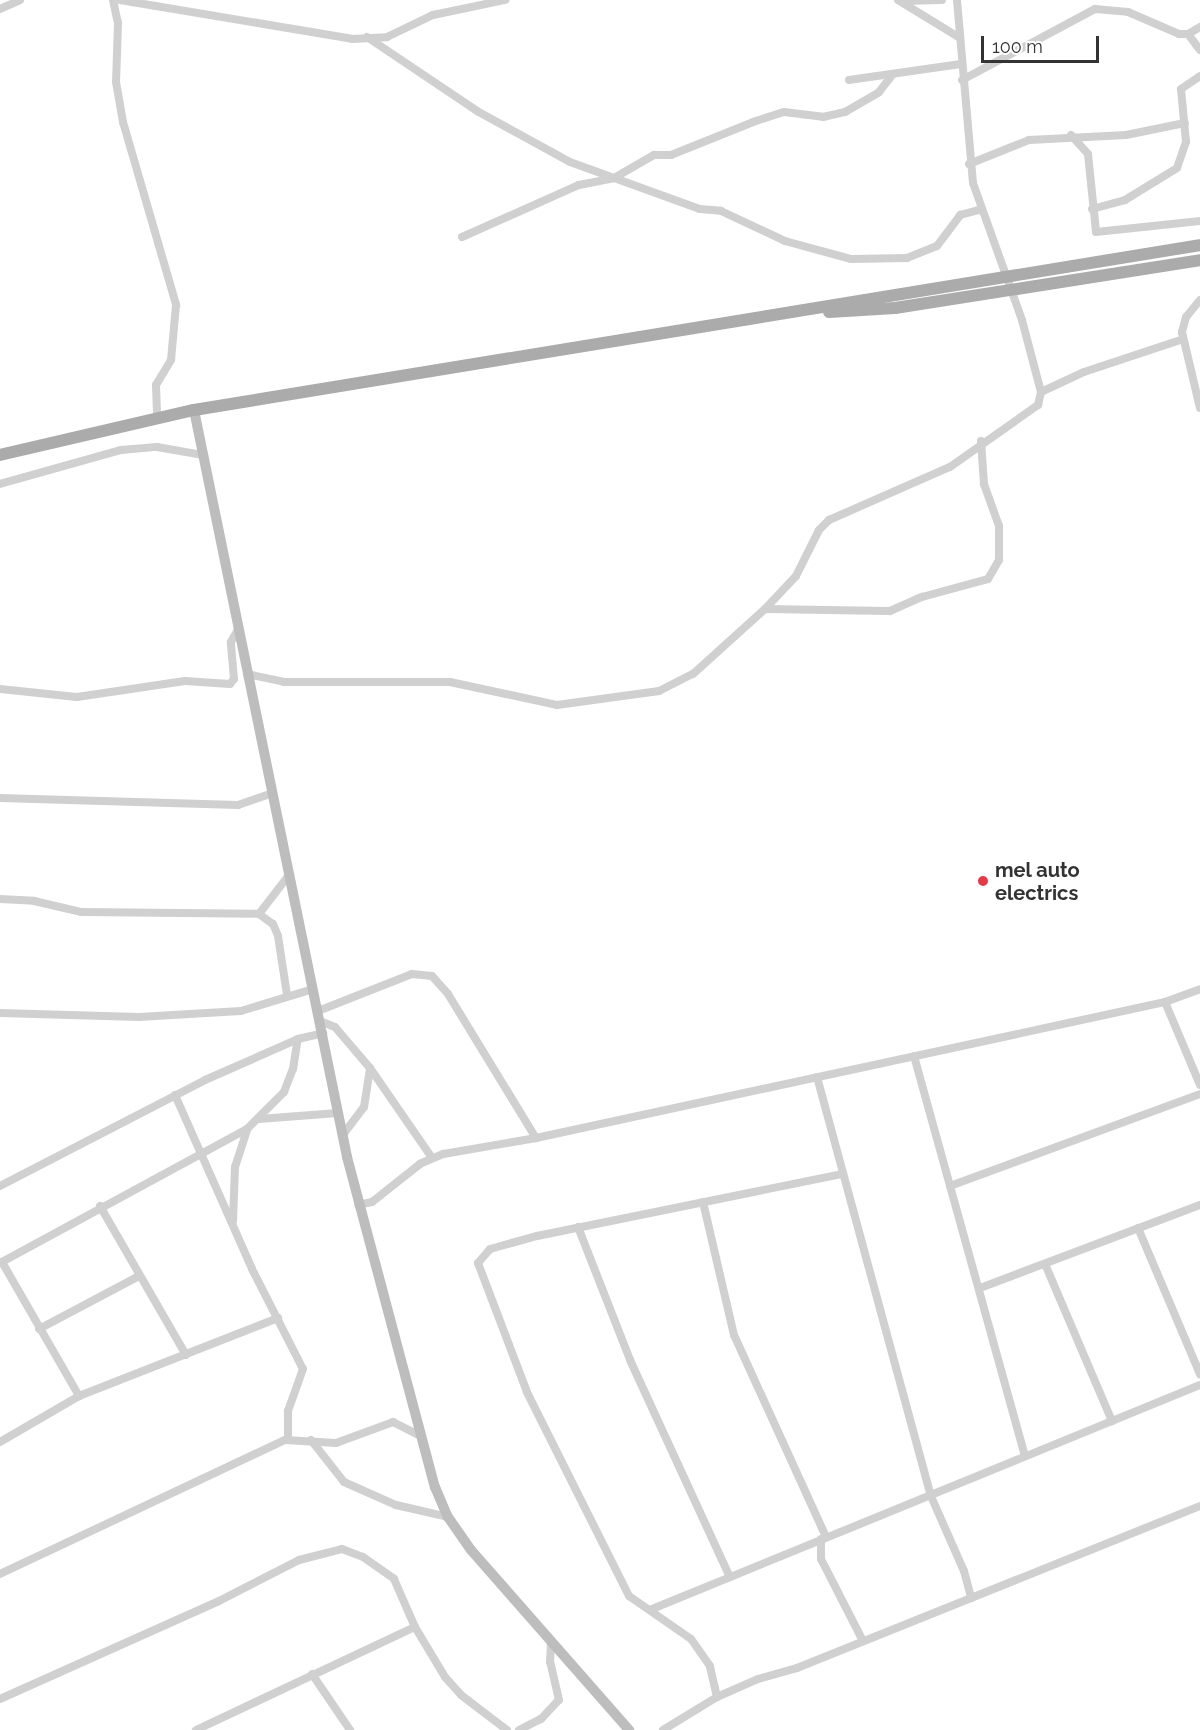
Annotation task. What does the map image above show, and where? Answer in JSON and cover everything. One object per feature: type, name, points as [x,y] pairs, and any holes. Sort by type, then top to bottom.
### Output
[{"type":"main road","points":[[0,455],[194,410],[801,313],[1005,276],[1200,245]]},
{"type":"main road","points":[[801,313],[884,309],[1200,260]]},
{"type":"street","points":[[0,9],[20,0]]},
{"type":"street","points":[[113,0],[118,23],[116,82],[123,122],[176,305],[173,351],[167,371],[156,385],[157,417]]},
{"type":"street","points":[[120,0],[323,36],[367,38],[387,37],[433,15],[505,0]]},
{"type":"street","points":[[899,1],[942,0]]},
{"type":"street","points":[[247,674],[295,682],[450,682],[557,705],[636,696],[693,674],[765,609],[796,576],[819,530],[829,520],[950,467],[981,441],[1038,405],[1041,392],[1018,307],[979,210],[969,164],[957,0]]},
{"type":"street","points":[[899,1],[960,38]]},
{"type":"street","points":[[962,80],[1095,9],[1128,12],[1158,28],[1188,34],[1200,27]]},
{"type":"street","points":[[1188,34],[1200,50]]},
{"type":"street","points":[[367,38],[477,111],[570,162],[700,209],[731,215],[785,241],[851,259],[907,258],[928,252],[960,215],[979,210]]},
{"type":"street","points":[[849,80],[961,64]]},
{"type":"street","points":[[462,237],[579,185],[614,178],[654,156],[671,156],[784,112],[823,117],[845,112],[879,92],[893,74]]},
{"type":"street","points":[[1092,209],[1125,201],[1170,175],[1185,148],[1181,89],[1200,76]]},
{"type":"street","points":[[969,164],[1029,141],[1071,135],[1126,135],[1185,123]]},
{"type":"street","points":[[1071,135],[1088,154],[1095,230],[1101,234],[1200,221]]},
{"type":"street","points":[[1200,300],[1186,317],[1183,339],[1200,408]]},
{"type":"street","points":[[1041,392],[1084,372],[1183,339]]},
{"type":"street","points":[[194,410],[237,631],[319,1016],[342,1136],[358,1206],[419,1435],[448,1517],[471,1551],[629,1730]]},
{"type":"street","points":[[765,609],[890,611],[922,597],[988,579],[999,560],[999,526],[984,484],[981,441]]},
{"type":"street","points":[[0,484],[122,450],[157,447],[203,454]]},
{"type":"street","points":[[0,689],[77,698],[185,681],[230,684],[234,679],[231,642],[237,631]]},
{"type":"street","points":[[0,798],[238,806],[272,793]]},
{"type":"street","points":[[259,914],[289,875]]},
{"type":"street","points":[[0,898],[34,901],[81,912],[259,914],[273,924],[278,936],[286,995]]},
{"type":"street","points":[[319,1016],[412,974],[432,976],[448,994],[536,1138]]},
{"type":"street","points":[[0,1014],[189,1015],[252,1010],[286,995],[313,989]]},
{"type":"street","points":[[358,1206],[381,1197],[432,1158],[454,1151],[536,1138],[1165,1002],[1200,989]]},
{"type":"street","points":[[1165,1002],[1200,1085]]},
{"type":"street","points":[[319,1016],[335,1028],[370,1068],[432,1158]]},
{"type":"street","points":[[0,1186],[175,1095],[298,1039],[322,1033]]},
{"type":"street","points":[[79,1396],[1,1262],[100,1206],[247,1129],[284,1092],[293,1069],[298,1039]]},
{"type":"street","points":[[914,1056],[1025,1456]]},
{"type":"street","points":[[342,1136],[364,1107],[370,1068]]},
{"type":"street","points":[[817,1077],[930,1494],[964,1571],[971,1598]]},
{"type":"street","points":[[950,1186],[1200,1094]]},
{"type":"street","points":[[175,1095],[202,1152],[232,1226],[304,1373],[288,1411],[288,1439]]},
{"type":"street","points":[[259,1119],[338,1113]]},
{"type":"street","points":[[232,1226],[235,1167],[247,1129]]},
{"type":"street","points":[[717,1697],[710,1666],[691,1639],[652,1609],[639,1606],[629,1596],[527,1392],[478,1263],[490,1249],[578,1227],[843,1174]]},
{"type":"street","points":[[703,1202],[734,1335],[824,1538],[821,1559],[863,1641]]},
{"type":"street","points":[[980,1288],[1200,1205]]},
{"type":"street","points":[[100,1206],[186,1355]]},
{"type":"street","points":[[578,1227],[630,1360],[730,1576]]},
{"type":"street","points":[[1138,1228],[1200,1374]]},
{"type":"street","points":[[1045,1264],[1112,1421]]},
{"type":"street","points":[[39,1329],[139,1276]]},
{"type":"street","points":[[0,1442],[79,1396],[278,1318]]},
{"type":"street","points":[[652,1609],[1200,1385]]},
{"type":"street","points":[[0,1574],[288,1439],[343,1442],[393,1422],[419,1435]]},
{"type":"street","points":[[311,1440],[344,1482],[396,1505],[448,1517]]},
{"type":"street","points":[[663,1730],[717,1697],[1200,1506]]},
{"type":"street","points":[[0,1699],[219,1601],[299,1560],[332,1548],[352,1552],[394,1578],[415,1627],[452,1686],[507,1730]]},
{"type":"street","points":[[202,1729],[312,1674],[415,1627]]},
{"type":"street","points":[[519,1730],[541,1719],[559,1700],[550,1662],[551,1641]]},
{"type":"street","points":[[312,1674],[350,1730]]},
{"type":"place","name":"mel auto electrics","points":[[983,881]]}]
